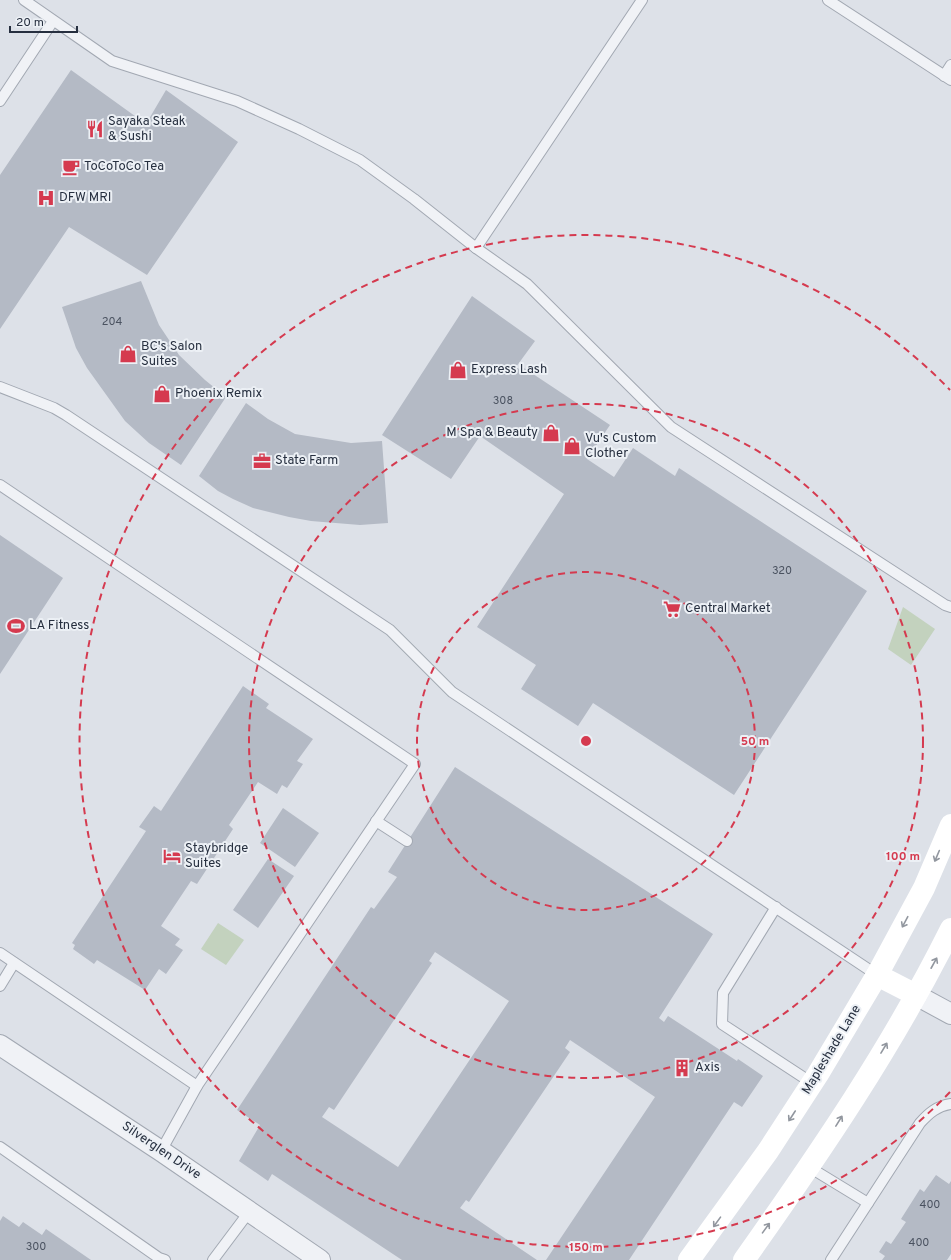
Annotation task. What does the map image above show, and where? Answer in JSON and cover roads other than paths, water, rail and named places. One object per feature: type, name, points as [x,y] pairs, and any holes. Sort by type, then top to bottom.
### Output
[{"type":"main road","name":"Mapleshade Lane","points":[[689,1260],[768,1151],[812,1083],[877,975],[924,888],[951,825]]},
{"type":"main road","points":[[744,1260],[810,1167],[864,1081],[916,995],[951,929]]},
{"type":"main road","points":[[877,975],[916,995]]},
{"type":"street","points":[[916,995],[951,1014]]},
{"type":"street","name":"Silverglen Drive","points":[[0,1044],[161,1151],[320,1260]]},
{"type":"lane","points":[[24,0],[112,61],[237,100],[360,160],[414,199],[476,248],[527,284],[671,427],[945,605],[951,607]]},
{"type":"lane","points":[[476,248],[642,0]]},
{"type":"lane","points":[[828,0],[948,78],[951,65]]},
{"type":"lane","points":[[0,101],[53,21]]},
{"type":"lane","points":[[0,387],[54,408],[66,415],[390,630],[452,692],[877,975]]},
{"type":"lane","points":[[0,485],[415,764],[197,1086],[161,1151]]},
{"type":"lane","points":[[376,821],[407,841]]},
{"type":"lane","points":[[776,908],[723,993],[722,1024],[812,1083]]},
{"type":"lane","points":[[0,953],[197,1086]]},
{"type":"lane","points":[[0,986],[14,963]]},
{"type":"lane","points":[[831,1260],[920,1123],[930,1111],[942,1105],[951,1104]]},
{"type":"lane","points":[[0,1147],[161,1259]]},
{"type":"lane","points":[[810,1167],[868,1203]]},
{"type":"lane","points":[[213,1260],[249,1212]]},
{"type":"place","name":"Sayaka Steak & Sushi","points":[[95,129]]},
{"type":"place","name":"ToCoToCo Tea","points":[[71,167]]},
{"type":"place","name":"DFW MRI","points":[[46,198]]},
{"type":"place","name":"BC's Salon Suites","points":[[128,354]]},
{"type":"place","name":"Express Lash","points":[[458,370]]},
{"type":"place","name":"Phoenix Remix","points":[[162,394]]},
{"type":"place","name":"M Spa & Beauty","points":[[551,433]]},
{"type":"place","name":"Vu's Custom Clother","points":[[572,446]]},
{"type":"place","name":"State Farm","points":[[262,461]]},
{"type":"place","name":"Central Market","points":[[672,609]]},
{"type":"place","name":"LA Fitness","points":[[16,626]]},
{"type":"place","name":"Staybridge Suites","points":[[172,856]]},
{"type":"place","name":"Axis","points":[[682,1068]]}]
